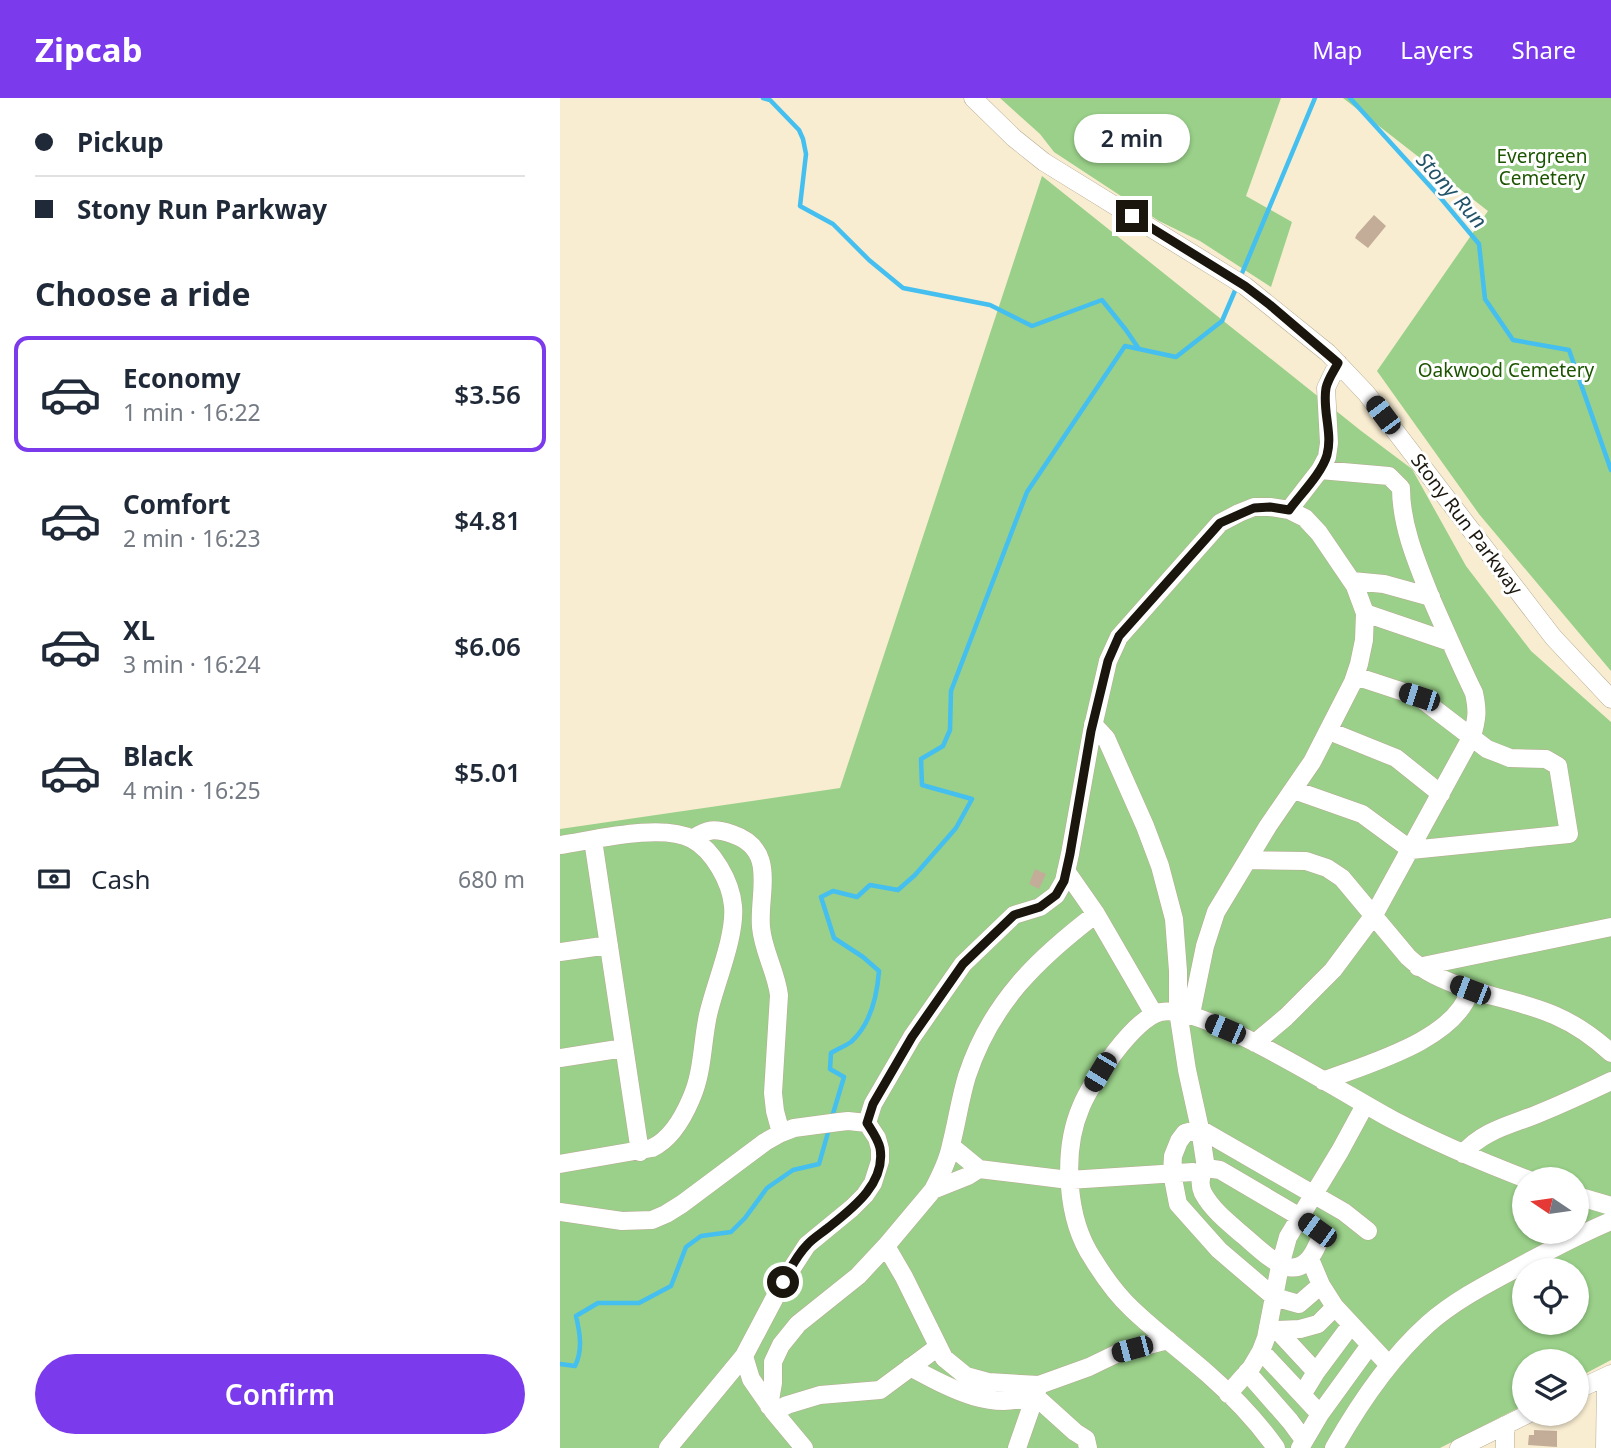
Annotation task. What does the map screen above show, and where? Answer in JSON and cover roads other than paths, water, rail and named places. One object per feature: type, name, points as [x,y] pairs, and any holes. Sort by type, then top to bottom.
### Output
[{"type":"street","name":"Stony Run Parkway","points":[[973,98],[1014,138],[1044,162],[1245,286],[1338,363],[1366,393],[1553,637],[1611,699]]},
{"type":"street","points":[[1289,510],[1327,457],[1329,443],[1326,388],[1338,363]]},
{"type":"street","points":[[1255,1043],[1286,1017],[1333,970],[1374,915],[1472,736],[1478,709],[1474,693],[1431,597],[1407,533],[1401,488],[1389,476],[1320,470]]},
{"type":"street","points":[[867,1123],[873,1104],[912,1037],[963,964],[1014,915],[1040,907],[1056,895],[1064,881],[1093,724],[1108,661],[1119,636],[1220,523],[1254,508],[1289,510],[1305,519],[1319,533],[1352,581],[1365,613],[1364,640],[1355,676],[1329,731],[1216,912],[1185,1013]]},
{"type":"street","points":[[1352,581],[1384,584],[1431,597]]},
{"type":"street","points":[[1365,613],[1450,642]]},
{"type":"street","points":[[1294,790],[1362,814],[1410,850],[1569,834],[1558,766],[1546,759],[1510,758],[1488,749],[1419,697],[1355,676]]},
{"type":"street","points":[[951,1146],[979,1169],[1069,1180],[1193,1172],[1204,1171],[1220,1170],[1300,1217],[1317,1230],[1318,1242],[1310,1259],[1300,1266],[1280,1266],[1228,1222],[1204,1194],[1201,1185],[1204,1171],[1200,1129],[1187,1070],[1185,1013],[1174,919],[1160,866],[1145,826],[1106,738],[1093,724]]},
{"type":"street","points":[[1329,731],[1396,758],[1441,794]]},
{"type":"street","points":[[692,839],[705,831],[714,830],[737,835],[751,844],[761,862],[761,928],[779,995],[773,1093],[781,1133]]},
{"type":"street","points":[[560,845],[649,832],[692,839],[716,862],[726,877],[733,907],[732,926],[708,1017],[696,1083],[679,1122],[659,1145],[640,1152],[560,1164]]},
{"type":"street","points":[[593,840],[640,1152]]},
{"type":"street","points":[[1248,860],[1306,861],[1327,868],[1342,878],[1419,967],[1470,990],[1558,1015],[1583,1030],[1611,1053]]},
{"type":"street","points":[[1066,871],[1096,914],[1154,1014]]},
{"type":"street","points":[[772,1409],[773,1362],[781,1345],[798,1324],[858,1276],[933,1190],[951,1146],[967,1076],[993,1019],[1035,964],[1096,914]]},
{"type":"street","points":[[1419,967],[1611,927]]},
{"type":"street","points":[[560,952],[609,945]]},
{"type":"street","points":[[1323,1081],[1371,1065],[1418,1042],[1455,1015],[1468,998],[1470,990]]},
{"type":"street","points":[[1276,1448],[1228,1394],[1131,1308],[1091,1257],[1079,1231],[1069,1180],[1074,1124],[1088,1090],[1112,1056],[1136,1029],[1154,1014],[1163,1011],[1185,1013],[1255,1043],[1434,1141],[1512,1173]]},
{"type":"street","points":[[560,1058],[624,1048]]},
{"type":"street","points":[[1463,1154],[1469,1146],[1505,1125],[1546,1111],[1611,1081]]},
{"type":"street","points":[[1228,1394],[1259,1357],[1273,1329],[1274,1297],[1288,1237],[1365,1105]]},
{"type":"street","points":[[560,1212],[622,1221],[652,1220],[682,1204],[781,1133],[856,1121],[867,1123],[877,1138],[880,1161],[866,1195],[807,1245],[783,1282],[744,1356],[668,1448]]},
{"type":"street","points":[[1299,1304],[1274,1297],[1219,1250],[1178,1204],[1172,1173],[1173,1156],[1185,1133],[1200,1129],[1344,1212],[1368,1231]]},
{"type":"street","points":[[933,1190],[979,1169]]},
{"type":"street","points":[[1589,1200],[1611,1206]]},
{"type":"street","points":[[1334,1448],[1389,1366],[1429,1323],[1450,1307],[1511,1271],[1611,1221]]},
{"type":"street","points":[[886,1246],[944,1358],[966,1376],[1036,1390],[1075,1432],[1086,1439],[1088,1448]]},
{"type":"street","points":[[1310,1259],[1321,1285],[1335,1307],[1389,1366]]},
{"type":"street","points":[[1299,1304],[1321,1285]]},
{"type":"street","points":[[1299,1304],[1299,1353]]},
{"type":"street","points":[[1299,1353],[1318,1324],[1335,1307]]},
{"type":"street","points":[[1273,1329],[1300,1329],[1318,1324]]},
{"type":"street","points":[[1302,1395],[1351,1325]]},
{"type":"street","points":[[1273,1329],[1316,1372]]},
{"type":"street","points":[[911,1367],[975,1398],[1007,1402],[1024,1400],[1036,1390],[1118,1353],[1168,1340]]},
{"type":"street","points":[[1302,1444],[1320,1414],[1370,1345]]},
{"type":"street","points":[[772,1409],[820,1395],[880,1390],[938,1347]]},
{"type":"street","points":[[1261,1351],[1320,1414]]},
{"type":"street","points":[[744,1356],[751,1379],[804,1448]]},
{"type":"street","points":[[1247,1372],[1290,1421],[1302,1444]]},
{"type":"street","points":[[1589,1385],[1608,1375],[1605,1448]]},
{"type":"street","points":[[1017,1448],[1036,1390]]},
{"type":"street","points":[[1459,1448],[1512,1422]]},
{"type":"street","points":[[1505,1425],[1505,1448]]},
{"type":"waterway","points":[[763,98],[770,100],[799,130],[803,139],[806,154],[800,206],[833,224],[869,260],[903,288],[990,305],[1032,326],[1102,300],[1139,349],[1176,357],[1222,321],[1237,286]]},
{"type":"waterway","name":"Stony Run","points":[[1240,278],[1315,98]]},
{"type":"waterway","name":"Stony Run","points":[[1350,98],[1479,244],[1485,299],[1513,340],[1569,350],[1611,470]]},
{"type":"waterway","points":[[832,1117],[844,1077],[830,1069],[831,1053],[851,1042],[864,1027],[875,1000],[879,971],[834,938],[821,897],[833,891],[857,897],[870,885],[898,890],[915,875],[956,828],[972,799],[922,785],[921,759],[943,746],[950,730],[951,691],[1027,492],[1125,346],[1139,349]]},
{"type":"waterway","points":[[560,1364],[575,1366],[578,1360],[580,1341],[576,1316],[598,1303],[639,1303],[671,1286],[686,1247],[701,1236],[731,1232],[767,1188],[793,1170],[819,1164],[829,1129]]},
{"type":"park label","name":"Evergreen Cemetery","points":[[1542,167]]},
{"type":"park label","name":"Oakwood Cemetery","points":[[1506,370]]}]
